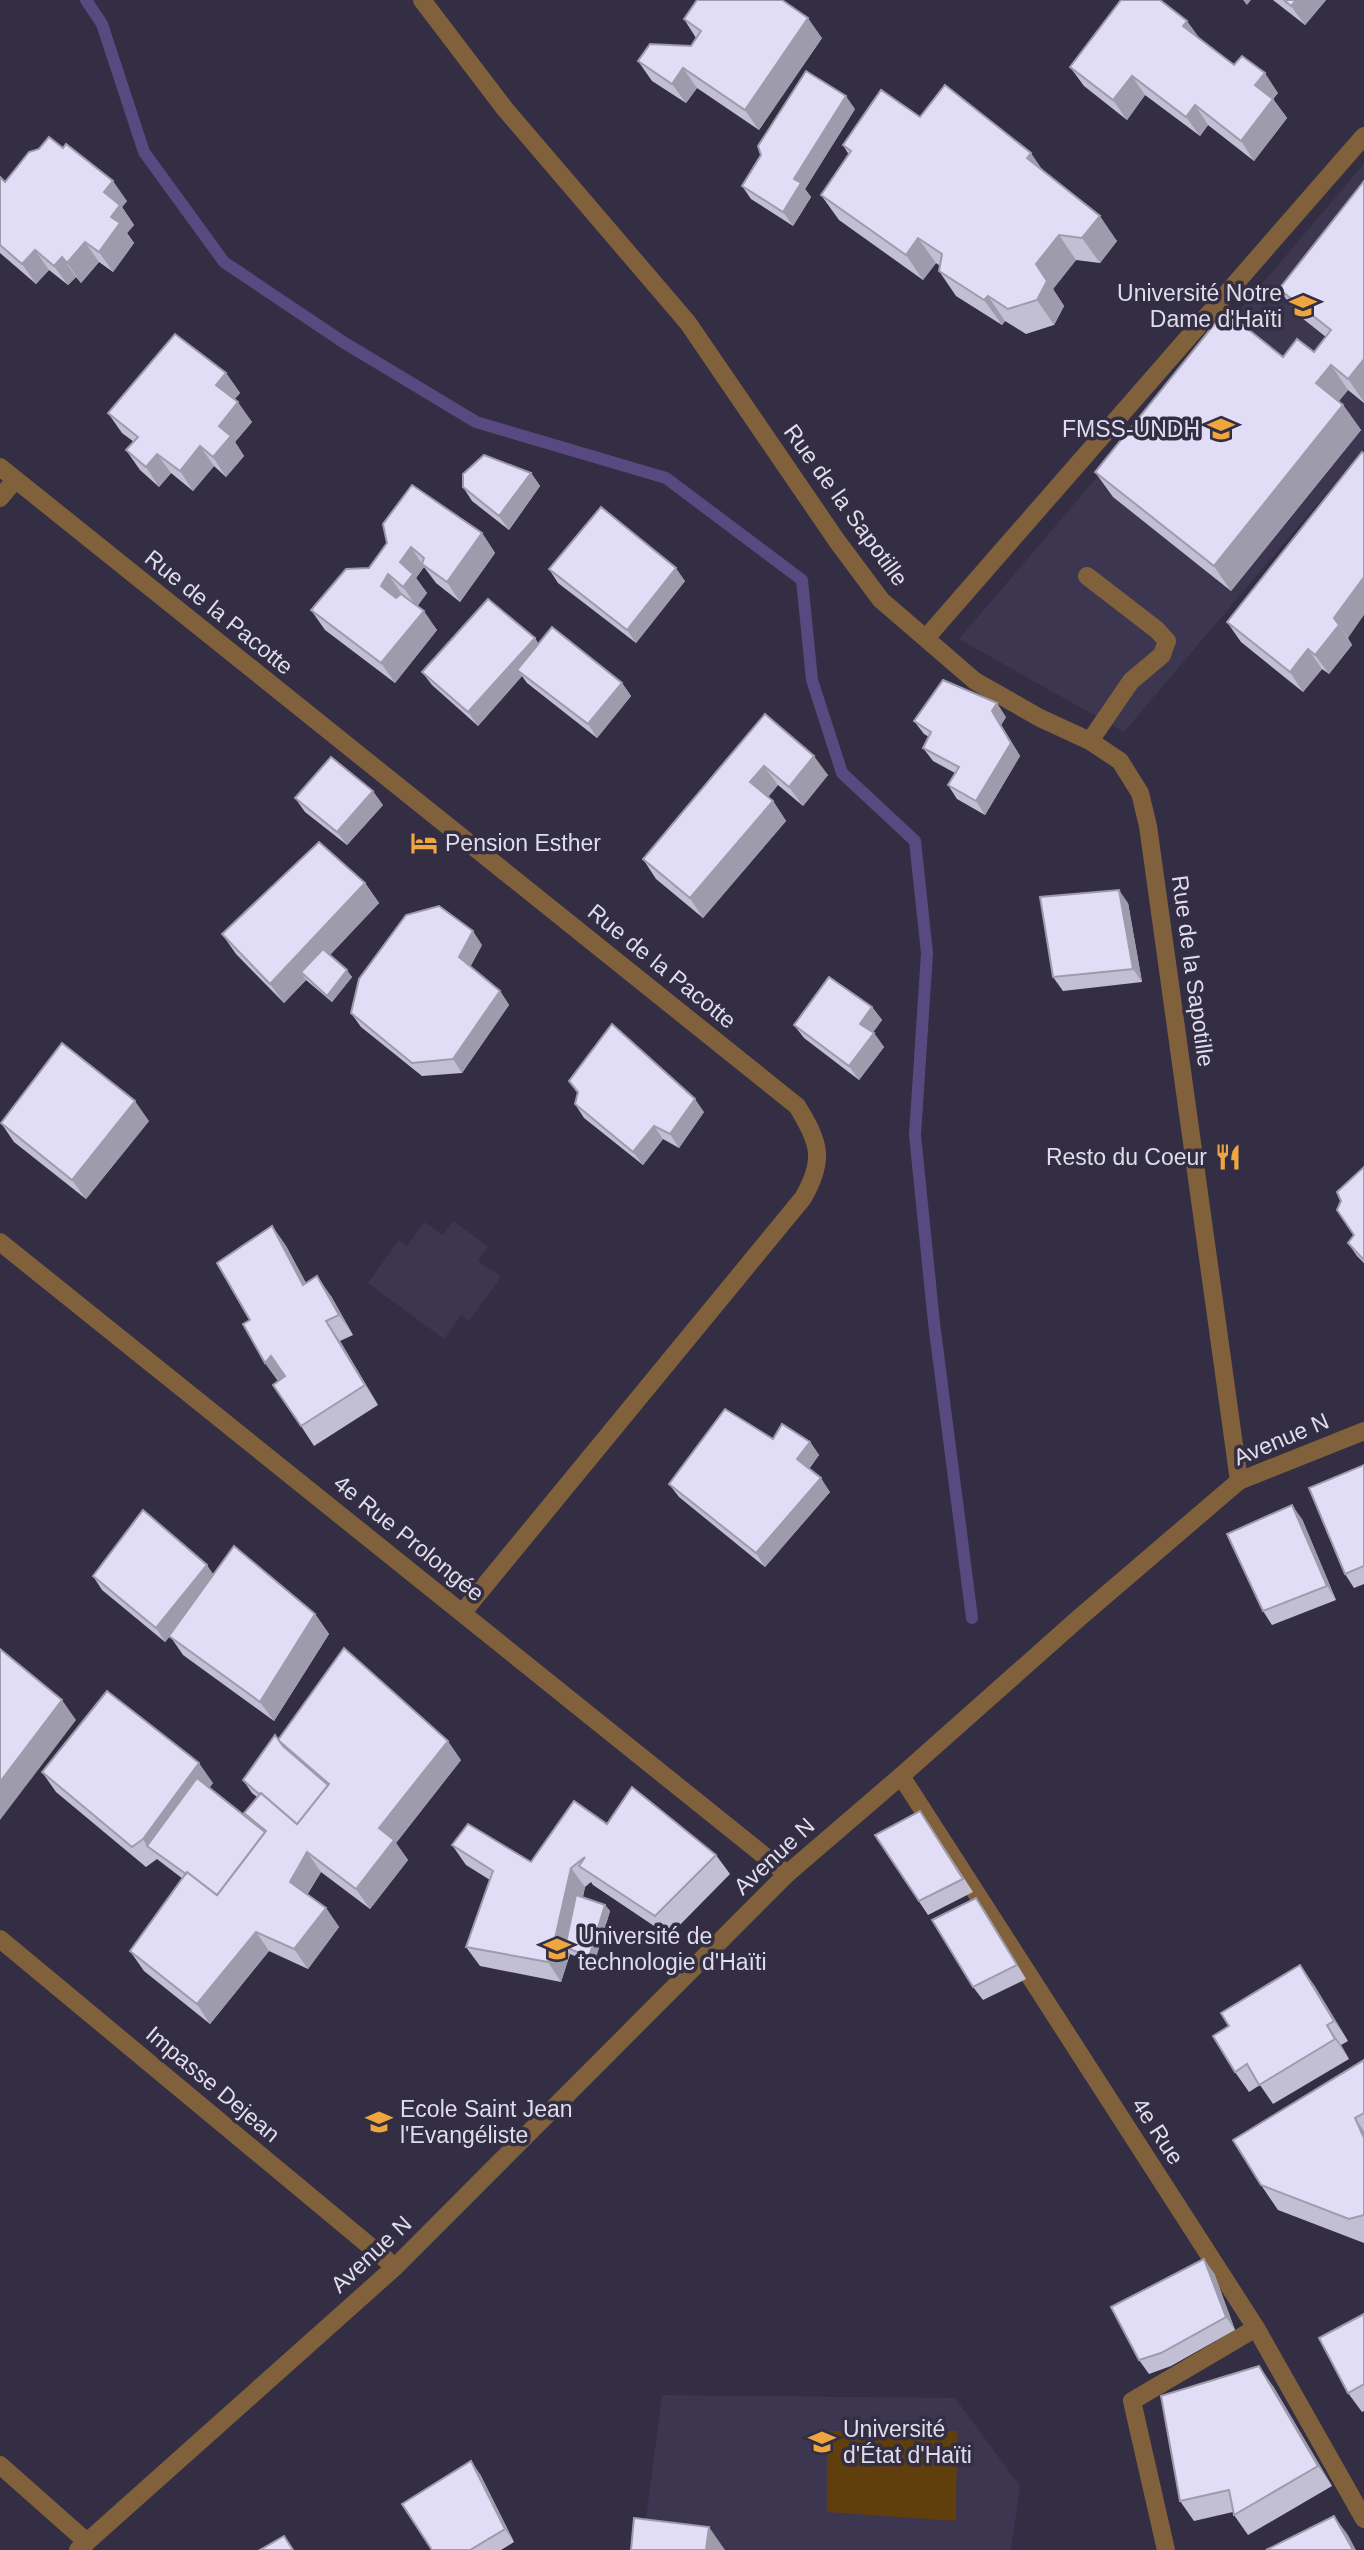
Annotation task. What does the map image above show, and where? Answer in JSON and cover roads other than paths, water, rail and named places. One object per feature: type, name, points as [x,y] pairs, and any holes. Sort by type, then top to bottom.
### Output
[{"type":"street","name":"Rue de la Sapotille","points":[[422,0],[505,109],[688,323],[837,541],[881,600],[975,681],[1040,718],[1090,741],[1120,761],[1140,793],[1149,826],[1239,1481]]},
{"type":"street","points":[[926,638],[1364,136]]},
{"type":"street","name":"Rue de la Pacotte","points":[[0,467],[797,1106],[812,1129],[817,1150],[815,1177],[803,1198],[463,1612]]},
{"type":"street","points":[[0,498],[15,480]]},
{"type":"street","points":[[1087,576],[1157,629],[1167,640],[1162,655],[1131,681],[1090,741]]},
{"type":"street","name":"4e Rue Prolongée","points":[[0,1242],[787,1874]]},
{"type":"street","name":"Avenue N","points":[[82,2546],[395,2267],[787,1874],[1079,1618],[1239,1481],[1364,1431]]},
{"type":"street","name":"4e Rue","points":[[901,1776],[1256,2328],[1364,2519]]},
{"type":"street","name":"Impasse Dejean","points":[[0,1940],[395,2267]]},
{"type":"street","points":[[1167,2550],[1132,2401],[1256,2328]]},
{"type":"street","points":[[0,2465],[82,2546]]},
{"type":"waterway","points":[[86,0],[102,24],[144,152],[224,262],[343,342],[476,422],[666,478],[802,580],[812,680],[842,773],[915,841],[927,953],[915,1135],[934,1323],[972,1618]]},
{"type":"place","name":"Université Notre Dame d'Haïti","points":[[1303,306]]},
{"type":"place","name":"FMSS-UNDH","points":[[1221,429]]},
{"type":"place","name":"Pension Esther","points":[[424,843]]},
{"type":"place","name":"Resto du Coeur","points":[[1228,1157]]},
{"type":"place","name":"Université de technologie d'Haïti","points":[[557,1949]]},
{"type":"place","name":"Ecole Saint Jean l'Evangéliste","points":[[379,2122]]},
{"type":"place","name":"Université d'État d'Haïti","points":[[822,2442]]}]
